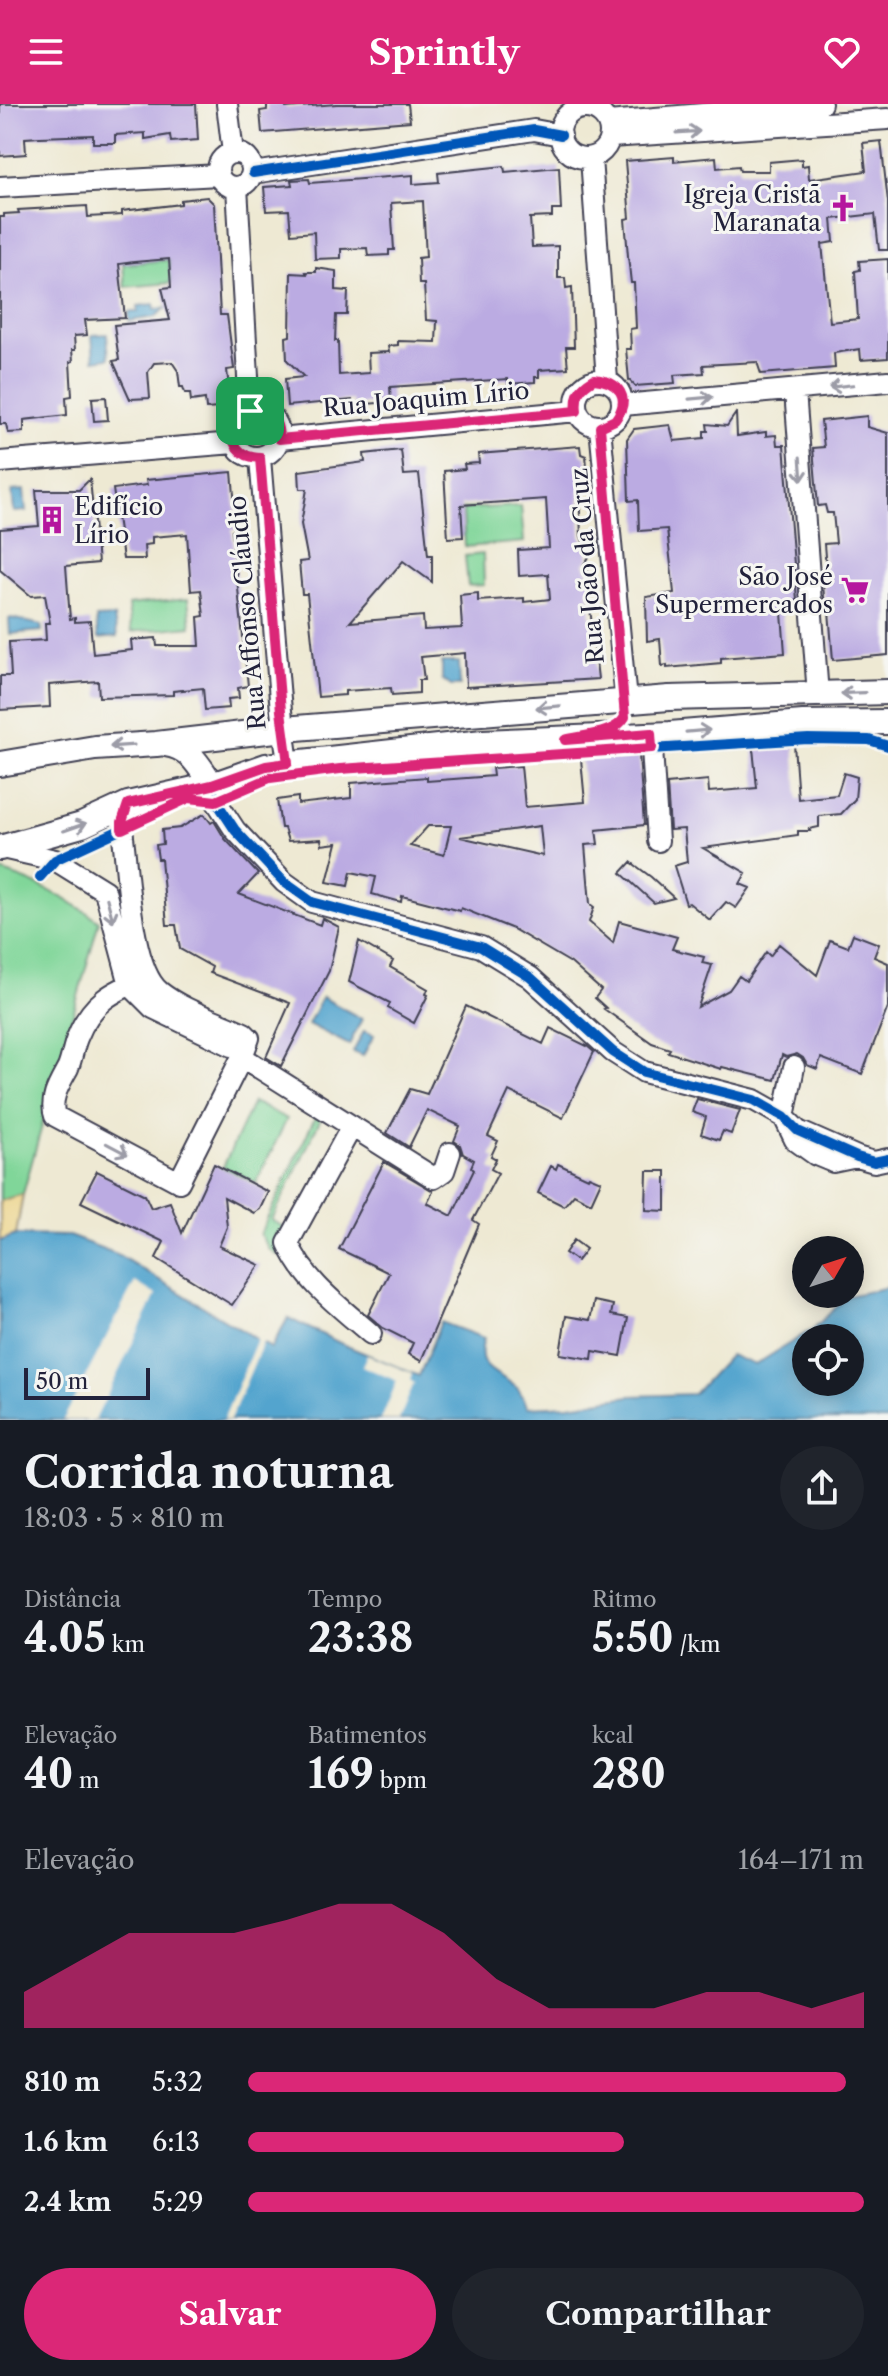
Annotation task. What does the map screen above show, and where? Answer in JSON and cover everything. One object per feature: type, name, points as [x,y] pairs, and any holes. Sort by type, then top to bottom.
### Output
[{"type":"main road","points":[[0,764],[95,748],[626,701],[888,692]]},
{"type":"main road","points":[[565,740],[613,729],[621,724],[625,717],[626,701]]},
{"type":"main road","points":[[1,848],[82,825],[128,804],[212,785],[266,766],[483,742],[565,740],[803,723],[888,722]]},
{"type":"main road","points":[[156,744],[176,745],[189,751],[212,785]]},
{"type":"street","points":[[227,104],[233,153]]},
{"type":"street","points":[[609,130],[782,106],[821,104]]},
{"type":"street","points":[[588,106],[600,113],[609,130],[607,147],[591,158],[574,156],[567,150],[561,135],[562,124],[568,115],[588,106]]},
{"type":"street","points":[[609,130],[888,119]]},
{"type":"street","points":[[253,173],[534,130],[561,135]]},
{"type":"street","points":[[233,153],[248,158],[253,173],[247,183],[237,187],[226,185],[219,175],[221,161],[233,153]]},
{"type":"street","points":[[591,158],[607,380]]},
{"type":"street","points":[[0,187],[219,175]]},
{"type":"street","points":[[237,187],[250,411]]},
{"type":"street","points":[[594,379],[607,380],[622,395],[623,405],[615,420],[600,427],[586,422],[577,411],[576,398],[582,386],[594,379]]},
{"type":"street","points":[[623,405],[888,381]]},
{"type":"street","points":[[795,391],[818,695]]},
{"type":"street","points":[[250,411],[262,411],[273,417],[279,427],[279,439],[273,451],[260,458],[245,455],[234,443],[232,430],[239,417],[250,411]]},
{"type":"street","name":"Rua Joaquim Lírio","points":[[279,439],[577,411]]},
{"type":"street","name":"Rua João da Cruz","points":[[600,427],[626,701]]},
{"type":"street","points":[[0,462],[234,443]]},
{"type":"street","name":"Rua Affonso Cláudio","points":[[260,458],[288,763]]},
{"type":"street","points":[[651,733],[658,841]]},
{"type":"street","points":[[212,785],[216,801],[235,830],[284,882],[312,902],[481,947],[530,977],[613,1052],[644,1072],[754,1100],[784,1117],[798,1131],[857,1157],[874,1162],[888,1159]]},
{"type":"street","points":[[128,804],[122,822],[138,981]]},
{"type":"street","points":[[1,848],[55,860],[105,891],[138,981],[249,1038],[237,1051],[179,1182],[55,1116],[52,1108],[80,1031],[108,995],[138,981]]},
{"type":"street","points":[[237,1051],[434,1178],[444,1171],[450,1153]]},
{"type":"street","points":[[784,1117],[794,1067]]},
{"type":"street","points":[[352,1126],[288,1243],[297,1264],[371,1334]]},
{"type":"green space","points":[[169,260],[171,283],[125,287],[123,264]]},
{"type":"green space","points":[[521,506],[524,542],[465,547],[463,509]]},
{"type":"green space","points":[[483,554],[484,585],[468,586],[465,556]]},
{"type":"green space","points":[[188,599],[191,626],[131,632],[128,605]]},
{"type":"green space","points":[[0,871],[51,892],[99,921],[23,1194],[0,1201]]},
{"type":"green space","points":[[253,1102],[287,1119],[256,1183],[223,1167]]},
{"type":"green space","points":[[319,1109],[324,1112],[272,1220],[290,1231],[277,1255],[268,1248],[260,1234]]},
{"type":"sand","points":[[23,1194],[16,1235],[0,1241],[0,1201]]},
{"type":"water","points":[[154,304],[155,309],[166,308],[155,317],[129,321],[129,312],[138,312],[138,306]]},
{"type":"water","points":[[107,334],[109,358],[94,360],[92,335]]},
{"type":"water","points":[[24,490],[26,511],[14,512],[12,491]]},
{"type":"water","points":[[114,617],[117,637],[98,639],[96,618]]},
{"type":"water","points":[[11,618],[41,625],[42,631],[10,634]]},
{"type":"water","points":[[442,662],[459,662],[460,686],[451,686],[442,679]]},
{"type":"water","points":[[322,997],[362,1019],[349,1045],[308,1024]]},
{"type":"water","points":[[364,1031],[374,1035],[363,1056],[353,1052]]},
{"type":"water","points":[[16,1235],[69,1236],[117,1254],[271,1348],[288,1318],[419,1376],[441,1322],[484,1338],[482,1358],[485,1364],[518,1389],[528,1407],[569,1405],[630,1396],[694,1394],[730,1355],[755,1365],[792,1342],[792,1396],[864,1396],[864,1324],[818,1324],[835,1308],[864,1308],[864,1292],[888,1287],[888,1420],[0,1420],[0,1241]]},
{"type":"pier","points":[[135,1282],[156,1295],[95,1420],[63,1420]]},
{"type":"pier","points":[[258,1337],[264,1340],[230,1420],[223,1420]]},
{"type":"pier","points":[[367,1355],[412,1373],[410,1380],[414,1383],[399,1420],[381,1420],[397,1381],[362,1366]]},
{"type":"building","points":[[0,104],[196,104],[198,140],[171,142],[170,135],[145,139],[145,133],[115,135],[115,143],[93,143],[93,135],[25,138],[26,154],[0,156]]},
{"type":"building","points":[[267,104],[285,104],[286,108],[408,104],[410,121],[262,133],[260,111],[267,110]]},
{"type":"building","points":[[881,141],[888,202],[888,250],[879,250],[875,214],[832,219],[834,242],[822,244],[830,322],[858,319],[855,271],[860,270],[859,261],[888,259],[888,358],[861,360],[860,349],[834,353],[835,368],[761,374],[757,362],[703,365],[704,373],[674,375],[675,383],[635,386],[629,380],[626,349],[631,349],[630,329],[636,328],[634,283],[631,283],[625,219],[630,218],[625,161],[716,157],[717,168],[739,166],[740,171],[769,171],[769,162],[802,159],[802,166],[808,165],[809,179],[866,171],[863,143]]},
{"type":"building","points":[[504,166],[505,172],[559,167],[561,210],[552,210],[552,217],[530,218],[532,247],[558,246],[558,278],[565,278],[566,288],[572,287],[574,347],[566,347],[568,368],[539,370],[535,382],[508,384],[508,379],[390,387],[391,402],[353,405],[352,400],[287,406],[285,379],[304,377],[287,360],[291,273],[307,274],[316,272],[316,268],[336,271],[336,290],[348,291],[347,315],[336,315],[339,375],[369,373],[368,353],[389,352],[388,346],[398,345],[398,341],[436,342],[437,321],[426,320],[424,284],[419,284],[418,258],[426,257],[423,201],[391,203],[394,250],[389,250],[389,255],[368,256],[367,248],[341,249],[341,258],[315,259],[314,232],[291,234],[289,210],[266,211],[264,187],[292,185],[291,180],[309,179],[310,183],[413,175],[413,184],[439,182],[438,173]]},
{"type":"building","points":[[207,197],[214,204],[220,315],[227,315],[234,369],[227,370],[231,407],[206,409],[205,399],[191,401],[190,393],[185,393],[180,387],[178,371],[172,362],[154,363],[148,372],[150,398],[130,399],[113,361],[119,360],[114,325],[170,320],[162,288],[171,287],[169,259],[134,262],[119,264],[125,318],[85,320],[87,335],[74,336],[75,350],[72,350],[73,361],[70,362],[72,396],[66,397],[67,415],[24,420],[24,432],[8,433],[6,424],[0,424],[0,217],[19,213],[18,210],[87,206],[88,217],[122,215],[122,211],[181,204],[181,200]]},
{"type":"building","points":[[106,397],[108,420],[94,421],[92,398]]},
{"type":"building","points":[[736,413],[737,436],[766,432],[766,436],[776,435],[777,445],[784,445],[798,612],[782,613],[785,653],[721,658],[721,663],[667,668],[667,665],[662,666],[660,639],[647,641],[646,597],[674,593],[667,529],[639,531],[638,500],[629,501],[627,439],[634,429],[670,425],[674,441],[704,438],[704,431],[708,431],[707,424],[727,426]]},
{"type":"building","points":[[867,416],[867,427],[888,433],[888,655],[833,660],[822,569],[826,569],[824,544],[836,543],[833,513],[827,513],[825,505],[818,506],[813,448],[824,447],[821,421]]},
{"type":"building","points":[[580,446],[581,454],[586,456],[588,476],[583,480],[583,490],[579,490],[581,536],[589,557],[584,564],[590,576],[591,588],[588,590],[598,679],[466,687],[465,653],[421,657],[424,680],[419,680],[419,693],[392,695],[391,688],[345,691],[345,695],[318,697],[307,594],[302,594],[299,562],[308,561],[301,524],[307,489],[300,489],[299,471],[365,462],[364,454],[401,450],[404,475],[419,474],[428,555],[432,555],[432,582],[403,561],[350,622],[423,616],[424,630],[462,628],[460,595],[478,593],[478,601],[550,599],[548,574],[519,576],[518,550],[549,548],[546,499],[461,505],[463,537],[448,538],[444,471],[465,469],[464,464],[479,463],[478,454]]},
{"type":"building","points":[[232,472],[237,529],[232,530],[248,686],[238,688],[239,698],[228,699],[229,708],[205,710],[203,688],[173,691],[173,695],[99,697],[98,681],[49,685],[50,707],[0,710],[0,676],[11,676],[9,642],[46,640],[45,623],[50,623],[45,595],[31,596],[0,570],[0,529],[39,526],[36,490],[79,490],[90,479],[98,563],[66,566],[70,619],[75,618],[75,622],[90,621],[93,654],[132,650],[131,640],[156,638],[157,646],[200,646],[198,617],[204,616],[201,590],[191,591],[187,534],[152,537],[152,544],[144,545],[145,559],[123,559],[113,489],[147,485],[146,480]]},
{"type":"building","points":[[794,744],[798,799],[837,795],[844,773],[857,777],[855,799],[841,814],[819,816],[819,827],[798,831],[798,835],[703,848],[746,873],[740,884],[750,888],[736,908],[726,902],[710,920],[689,903],[686,904],[674,866],[687,862],[684,829],[670,830],[667,784],[708,780],[709,792],[757,788],[753,748]]},
{"type":"building","points":[[639,755],[644,825],[596,830],[598,844],[585,845],[590,904],[594,907],[589,922],[613,943],[619,921],[677,937],[672,949],[704,957],[702,963],[712,965],[698,1007],[729,990],[739,976],[746,981],[766,952],[770,956],[779,944],[817,975],[830,940],[848,947],[853,934],[879,944],[874,957],[888,963],[888,1007],[862,1074],[821,1058],[817,1069],[807,1065],[797,1054],[782,1055],[775,1080],[721,1069],[668,1052],[670,1049],[652,1043],[604,1009],[595,998],[601,990],[571,963],[513,929],[461,908],[460,911],[402,896],[401,902],[372,894],[376,877],[351,872],[348,886],[327,882],[337,843],[322,845],[321,839],[288,841],[284,828],[281,828],[277,800],[298,797],[298,804],[351,798],[351,783],[493,776],[492,768],[521,766],[525,807],[585,802],[581,759]],"holes":[[[428,826],[451,826],[444,855],[410,846]],[[540,826],[543,856],[460,837]]]},
{"type":"building","points":[[204,814],[211,823],[214,821],[225,839],[258,874],[239,894],[320,925],[322,918],[339,927],[329,971],[281,1066],[266,1057],[290,1003],[210,973],[212,967],[180,949],[176,925],[167,925],[161,859],[158,859],[156,845],[163,844],[162,830],[180,828]]},
{"type":"building","points":[[631,862],[674,898],[654,903],[621,873]]},
{"type":"building","points":[[359,941],[393,961],[390,967],[428,989],[414,1023],[388,1008],[390,1003],[349,982]]},
{"type":"building","points":[[466,1006],[543,1044],[550,1028],[594,1052],[563,1118],[509,1091],[488,1136],[498,1141],[491,1156],[496,1159],[491,1169],[498,1173],[473,1220],[479,1224],[421,1361],[408,1354],[413,1343],[383,1328],[368,1315],[389,1273],[339,1249],[384,1162],[433,1191],[427,1203],[452,1216],[474,1170],[471,1167],[474,1160],[463,1154],[460,1145],[454,1141],[460,1126],[427,1110],[409,1147],[387,1133],[410,1089],[427,1094]]},
{"type":"building","points":[[697,1099],[740,1110],[731,1134],[723,1131],[719,1140],[701,1134],[706,1117],[692,1112]]},
{"type":"building","points":[[214,1164],[268,1192],[260,1209],[254,1213],[224,1197],[227,1227],[219,1246],[260,1265],[232,1305],[156,1258],[164,1242],[81,1202],[97,1171],[145,1195],[151,1208],[170,1202],[182,1233]]},
{"type":"building","points":[[558,1164],[601,1181],[591,1203],[574,1194],[564,1206],[538,1193],[551,1166],[556,1169]]},
{"type":"building","points":[[647,1171],[666,1171],[666,1211],[646,1210]]},
{"type":"building","points":[[574,1240],[586,1249],[577,1261],[565,1253]]},
{"type":"building","points":[[594,1301],[613,1305],[611,1315],[628,1318],[621,1356],[593,1351],[592,1359],[560,1354],[566,1316],[590,1320]]},
{"type":"cycle path","points":[[253,173],[534,130],[561,135]]},
{"type":"cycle path","points":[[40,877],[55,860],[189,798],[216,801],[270,778],[340,769],[808,739],[869,740],[888,746]]},
{"type":"cycle path","points":[[212,785],[216,801],[235,830],[284,882],[312,902],[481,947],[530,977],[613,1052],[644,1072],[754,1100],[784,1117],[798,1131],[857,1157],[874,1162],[888,1159]]},
{"type":"place","name":"Igreja Cristã Maranata","points":[[843,208]]},
{"type":"place","name":"Edifício Lírio","points":[[52,520]]},
{"type":"place","name":"São José Supermercados","points":[[855,590]]},
{"type":"route","points":[[594,379],[607,380],[616,386],[622,395],[620,414],[608,425],[600,427],[625,717],[613,729],[565,740],[651,733],[652,748],[340,769],[270,778],[216,801],[189,798],[122,829],[128,804],[212,785],[266,766],[288,763],[260,458],[238,450],[232,430],[239,417],[250,411],[262,411],[273,417],[279,427],[279,439],[577,411],[576,398],[582,386],[594,379]]}]
